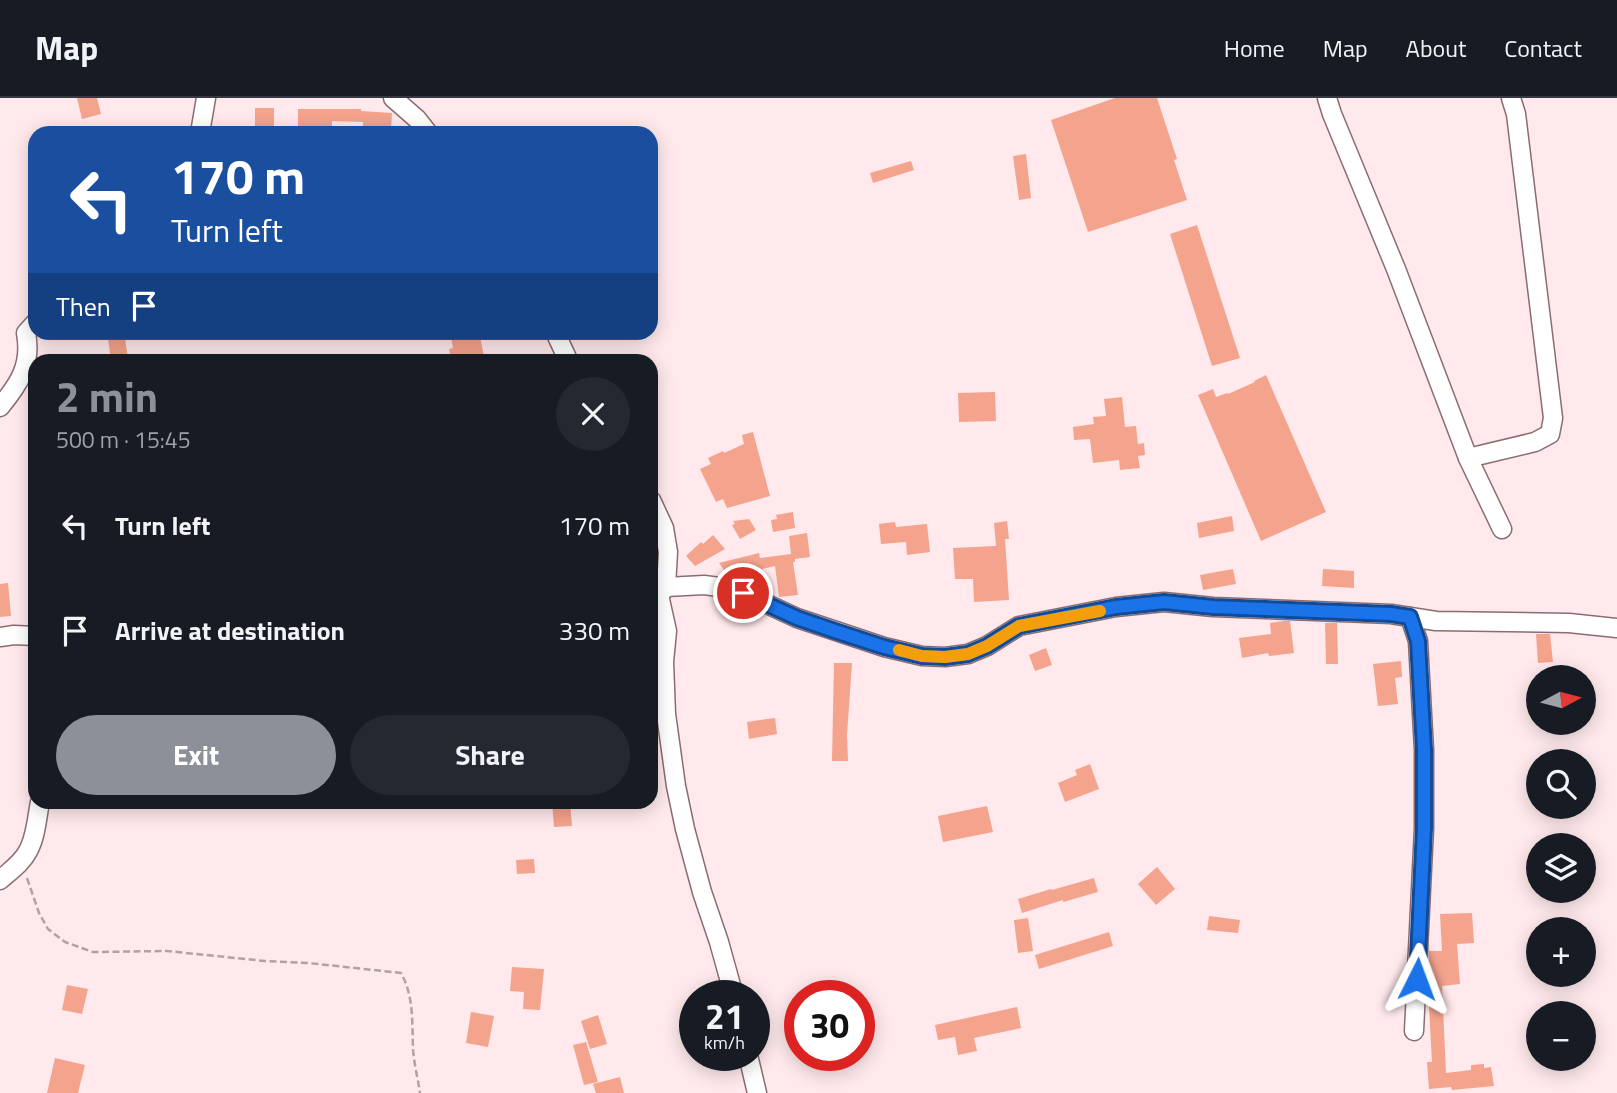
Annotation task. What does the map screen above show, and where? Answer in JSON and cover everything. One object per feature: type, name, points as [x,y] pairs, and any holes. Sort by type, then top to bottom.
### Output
[{"type":"street","points":[[201,126],[206,98]]},
{"type":"street","points":[[393,98],[422,126]]},
{"type":"street","points":[[1326,98],[1396,269],[1468,458],[1502,528]]},
{"type":"street","points":[[1468,458],[1535,442],[1550,434],[1553,418],[1516,114],[1511,98]]},
{"type":"street","points":[[0,407],[16,388],[24,371],[28,331]]},
{"type":"street","points":[[658,515],[664,528],[668,552],[659,593],[667,631],[664,662],[666,714],[676,786],[702,892],[729,980]]},
{"type":"street","points":[[659,593],[704,584],[726,588],[797,618],[884,647],[922,656],[945,657],[968,654],[987,646],[1019,626],[1116,607],[1164,602],[1213,607],[1391,614],[1436,621],[1569,623],[1617,628]]},
{"type":"street","points":[[1410,617],[1418,641],[1424,750],[1423,853],[1414,1031]]},
{"type":"street","points":[[0,637],[28,636]]},
{"type":"street","points":[[0,880],[28,852],[39,809]]},
{"type":"street","points":[[752,1071],[757,1093]]},
{"type":"path","points":[[20,862],[39,913],[48,929],[65,942],[93,952],[167,951],[265,961],[308,962],[401,973],[408,985],[412,1010],[420,1093]]},
{"type":"building","points":[[77,98],[97,98],[101,114],[82,119]]},
{"type":"building","points":[[1115,98],[1157,98],[1187,200],[1088,232],[1051,120]]},
{"type":"building","points":[[255,108],[274,108],[274,126],[255,126]]},
{"type":"building","points":[[298,109],[361,109],[392,113],[391,126],[363,126],[363,122],[332,121],[332,126],[298,126]]},
{"type":"building","points":[[1026,154],[1031,198],[1019,200],[1013,156]]},
{"type":"building","points":[[911,161],[914,170],[873,183],[870,173]]},
{"type":"building","points":[[1197,225],[1240,358],[1212,366],[1170,234]]},
{"type":"building","points":[[108,340],[125,340],[127,354],[110,354]]},
{"type":"building","points":[[452,340],[481,340],[484,354],[450,354],[449,349],[453,348]]},
{"type":"building","points":[[1266,375],[1326,512],[1261,541],[1198,395],[1213,389],[1216,397],[1228,394]]},
{"type":"building","points":[[995,392],[996,421],[959,422],[958,393]]},
{"type":"building","points":[[1122,397],[1125,427],[1136,426],[1138,444],[1144,443],[1145,455],[1138,456],[1140,468],[1120,470],[1119,460],[1093,463],[1090,439],[1074,440],[1073,427],[1094,424],[1093,417],[1106,416],[1104,399]]},
{"type":"building","points":[[753,432],[770,496],[727,508],[723,499],[716,502],[700,469],[711,464],[708,458],[744,444],[742,435]]},
{"type":"building","points":[[793,512],[795,528],[773,532],[771,520],[777,519],[776,515]]},
{"type":"building","points":[[1232,516],[1234,531],[1199,538],[1197,523]]},
{"type":"building","points":[[749,519],[756,530],[740,539],[732,525],[735,524],[733,521]]},
{"type":"building","points":[[1007,521],[1009,539],[1005,539],[1009,600],[974,602],[973,579],[955,579],[953,548],[996,546],[994,523]]},
{"type":"building","points":[[895,522],[896,527],[927,524],[930,552],[907,555],[906,542],[881,544],[879,524]]},
{"type":"building","points":[[807,533],[810,557],[795,559],[793,562],[798,595],[779,597],[775,566],[729,577],[719,563],[759,553],[760,558],[791,554],[789,536]]},
{"type":"building","points":[[713,535],[725,549],[695,566],[686,556]]},
{"type":"building","points":[[1233,569],[1236,584],[1203,590],[1200,575]]},
{"type":"building","points":[[1323,569],[1354,571],[1354,588],[1322,586]]},
{"type":"building","points":[[8,583],[11,616],[0,617],[0,584]]},
{"type":"building","points":[[1290,621],[1294,653],[1269,656],[1268,653],[1242,658],[1239,638],[1271,634],[1270,623]]},
{"type":"building","points":[[1325,623],[1337,623],[1338,664],[1326,664]]},
{"type":"building","points":[[1536,634],[1550,634],[1553,662],[1538,663]]},
{"type":"building","points":[[1046,648],[1052,665],[1035,671],[1029,655]]},
{"type":"building","points":[[1401,661],[1402,677],[1395,678],[1398,704],[1378,706],[1373,664]]},
{"type":"building","points":[[834,663],[852,663],[848,761],[832,761]]},
{"type":"building","points":[[775,718],[777,734],[749,739],[747,722]]},
{"type":"building","points":[[1090,764],[1099,789],[1065,802],[1058,783],[1077,775],[1075,770]]},
{"type":"building","points":[[987,806],[993,832],[943,842],[938,816]]},
{"type":"building","points":[[553,809],[571,809],[572,826],[554,827]]},
{"type":"building","points":[[534,859],[535,873],[517,874],[516,860]]},
{"type":"building","points":[[1157,867],[1175,889],[1156,905],[1138,884]]},
{"type":"building","points":[[1094,878],[1098,892],[1022,913],[1018,899]]},
{"type":"building","points":[[1472,913],[1474,943],[1457,944],[1460,984],[1442,986],[1446,1073],[1471,1070],[1471,1065],[1484,1064],[1484,1068],[1491,1067],[1494,1086],[1429,1089],[1427,1062],[1432,1062],[1429,1006],[1433,1006],[1429,951],[1442,951],[1440,914]]},
{"type":"building","points":[[1209,916],[1240,920],[1238,933],[1207,930]]},
{"type":"building","points":[[1028,918],[1033,951],[1018,953],[1014,920]]},
{"type":"building","points":[[1109,932],[1113,946],[1039,969],[1035,955]]},
{"type":"building","points":[[512,967],[544,969],[540,1010],[523,1009],[524,992],[510,991]]},
{"type":"building","points":[[67,985],[88,989],[82,1014],[62,1010]]},
{"type":"building","points":[[1017,1007],[1021,1028],[974,1038],[977,1051],[958,1055],[955,1037],[938,1040],[935,1025]]},
{"type":"building","points":[[471,1012],[494,1016],[488,1047],[466,1043]]},
{"type":"building","points":[[598,1015],[607,1044],[590,1049],[581,1021]]},
{"type":"building","points":[[586,1042],[598,1082],[584,1085],[573,1045]]},
{"type":"building","points":[[55,1058],[85,1065],[78,1093],[47,1093]]},
{"type":"building","points":[[620,1077],[624,1093],[596,1093],[593,1084]]},
{"type":"slow traffic","points":[[899,650],[922,656],[968,654],[987,646],[1019,626],[1100,611]]},
{"type":"route","points":[[743,593],[797,618],[884,647],[922,656],[945,657],[968,654],[987,646],[1019,626],[1116,607],[1164,602],[1410,617],[1418,641],[1424,750],[1424,828],[1417,979]]}]
